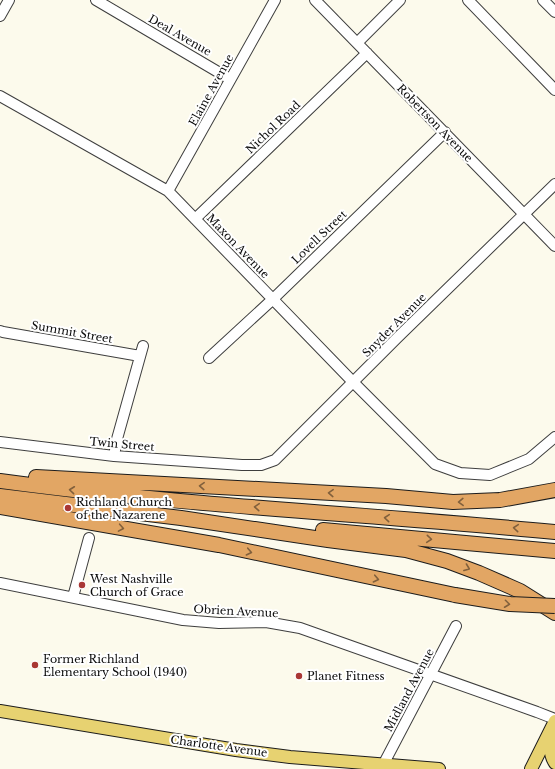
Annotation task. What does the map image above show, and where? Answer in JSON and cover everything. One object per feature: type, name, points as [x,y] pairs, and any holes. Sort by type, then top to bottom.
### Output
[{"type":"highway","points":[[0,476],[354,495],[453,502],[500,500],[555,490]]},
{"type":"highway","points":[[0,481],[182,502],[555,532]]},
{"type":"highway","points":[[500,500],[555,483]]},
{"type":"highway","points":[[0,496],[181,518],[406,550],[447,561],[479,573],[520,591],[555,613]]},
{"type":"highway","points":[[0,507],[219,545],[455,595],[510,604],[555,606]]},
{"type":"highway","points":[[181,518],[555,551]]},
{"type":"main road","name":"Charlotte Avenue","points":[[0,711],[334,765],[383,765],[439,769]]},
{"type":"main road","points":[[554,723],[550,748],[552,759],[555,763]]},
{"type":"main road","points":[[531,769],[554,723]]},
{"type":"street","points":[[0,16],[9,0]]},
{"type":"street","name":"Deal Avenue","points":[[96,0],[230,79]]},
{"type":"street","name":"Elaine Avenue","points":[[168,191],[275,0]]},
{"type":"street","name":"Robertson Avenue","points":[[315,0],[555,246]]},
{"type":"street","points":[[357,43],[400,0]]},
{"type":"street","points":[[468,0],[555,90]]},
{"type":"street","points":[[543,0],[555,12]]},
{"type":"street","name":"Nichol Road","points":[[195,219],[367,53]]},
{"type":"street","name":"Maxon Avenue","points":[[0,96],[168,191],[434,464],[460,473],[490,475],[529,459],[555,437]]},
{"type":"street","name":"Lovell Street","points":[[209,358],[273,299],[445,132]]},
{"type":"street","name":"Snyder Avenue","points":[[242,465],[261,465],[274,460],[555,184]]},
{"type":"street","name":"Summit Street","points":[[0,331],[142,351],[117,439],[114,456]]},
{"type":"street","name":"Twin Street","points":[[0,442],[114,456],[242,465]]},
{"type":"street","points":[[73,597],[89,538]]},
{"type":"street","name":"Obrien Avenue","points":[[0,583],[183,620],[219,623],[266,622],[300,628],[537,712],[554,723]]},
{"type":"street","name":"Midland Avenue","points":[[383,765],[456,626]]},
{"type":"place","name":"Richland Church of the Nazarene","points":[[68,508]]},
{"type":"place","name":"West Nashville Church of Grace","points":[[82,585]]},
{"type":"place","name":"Former Richland Elementary School (1940)","points":[[35,665]]},
{"type":"place","name":"Planet Fitness","points":[[299,676]]}]
